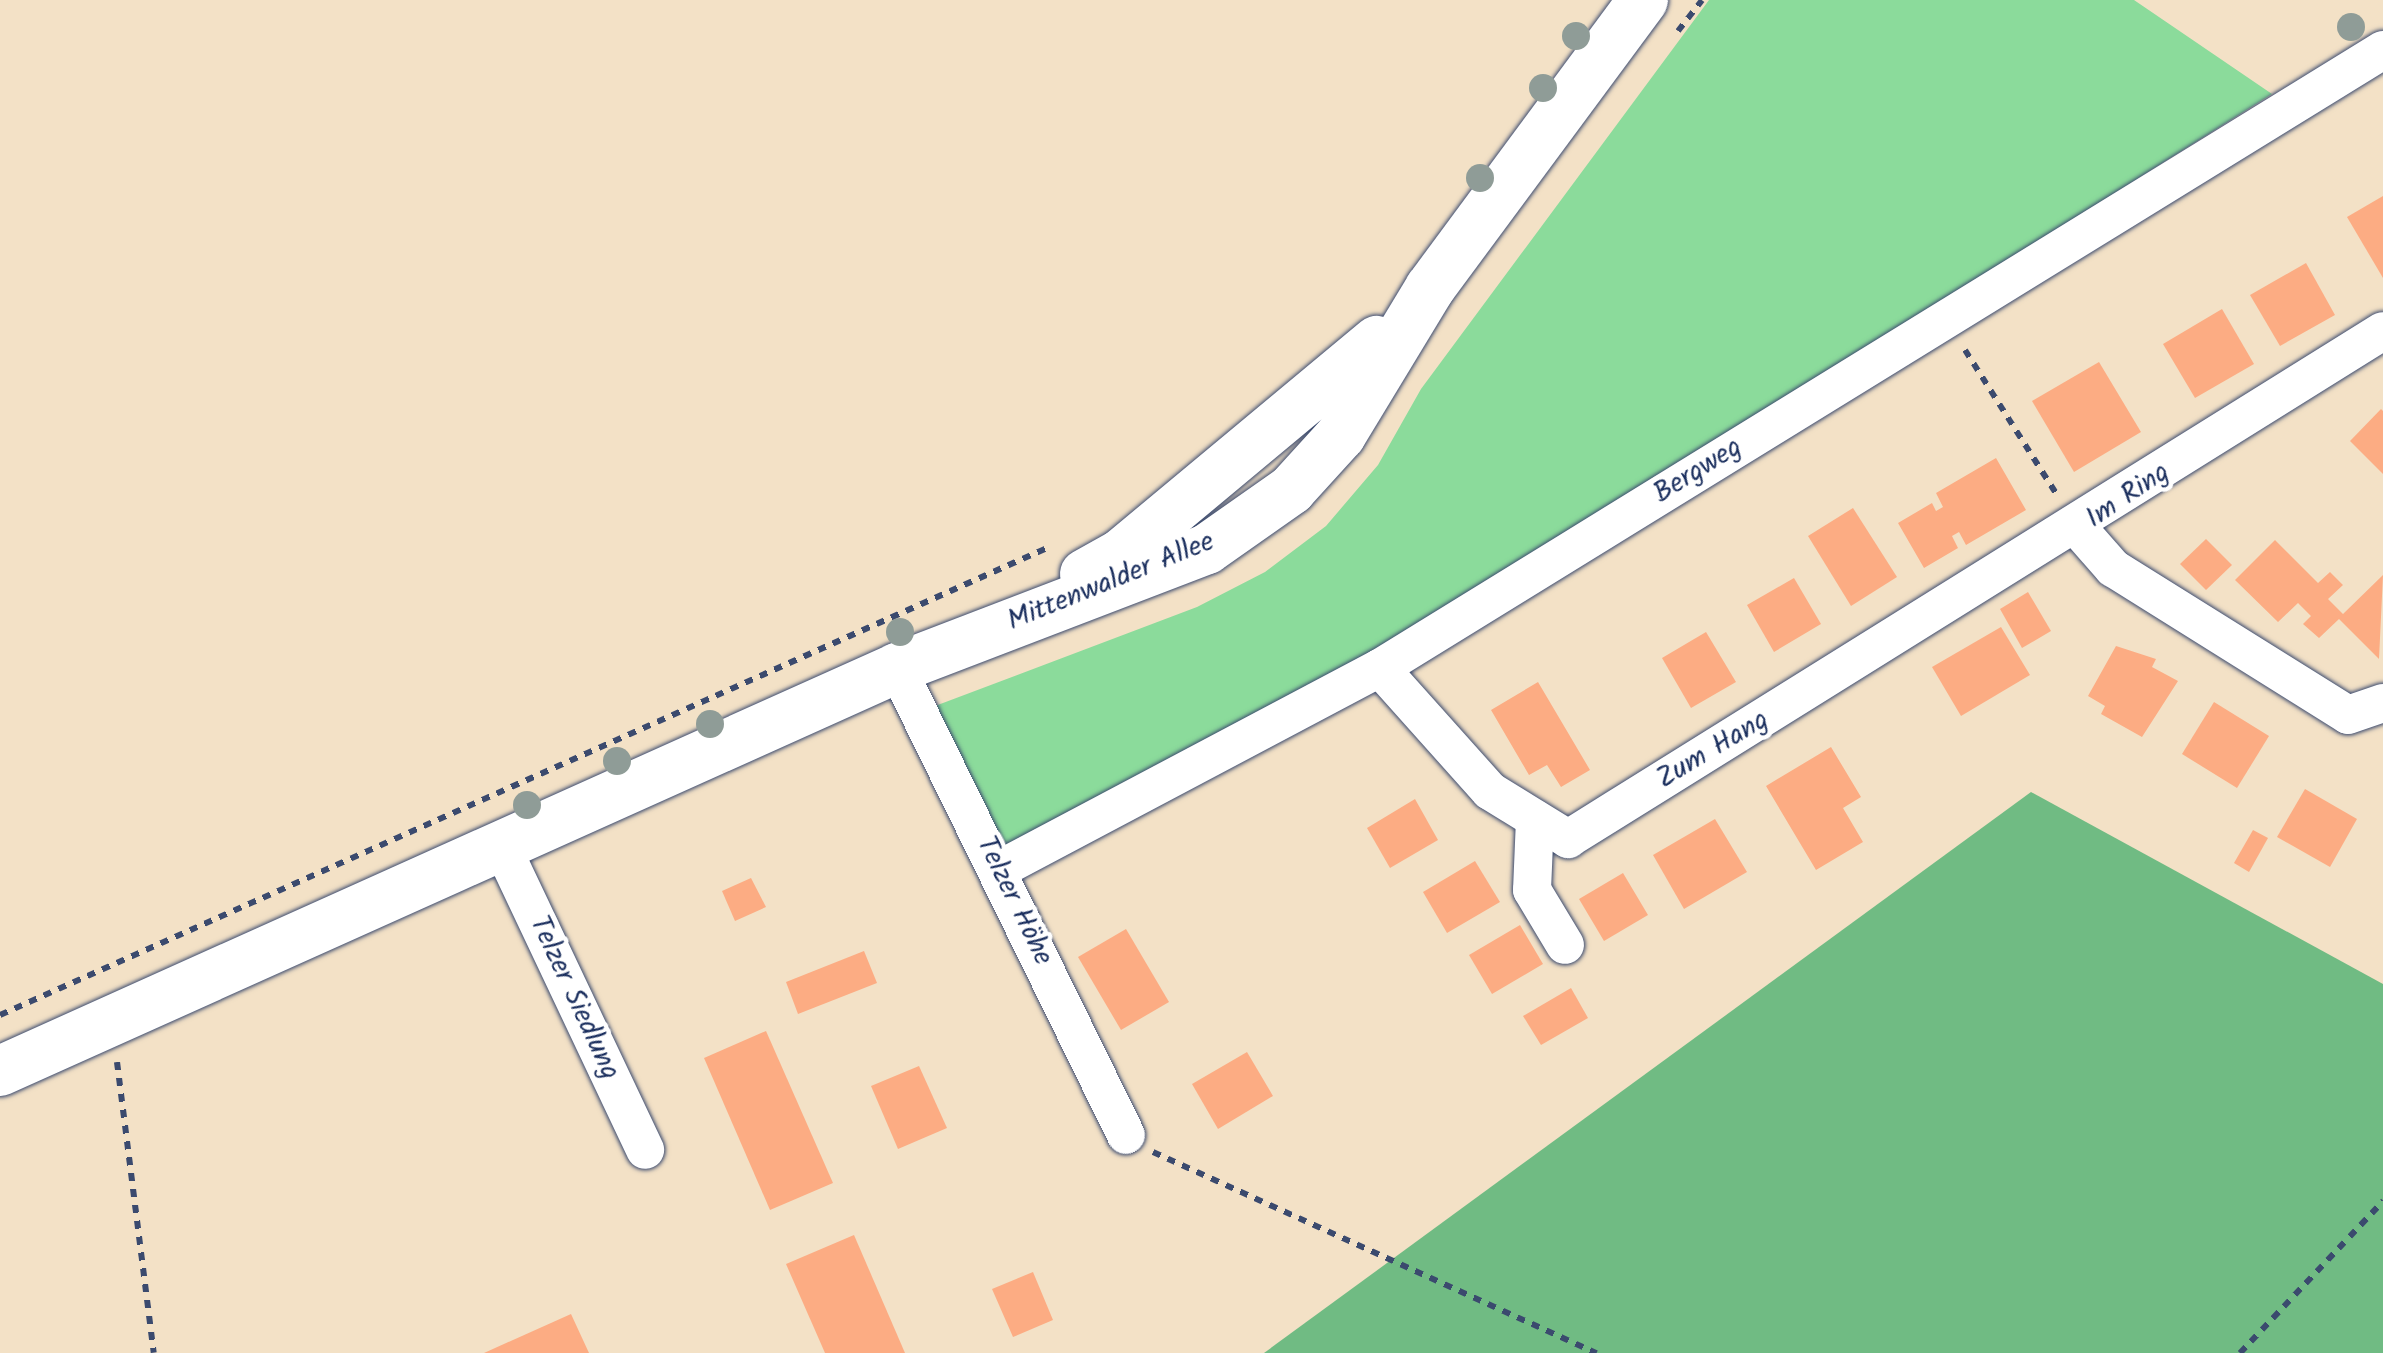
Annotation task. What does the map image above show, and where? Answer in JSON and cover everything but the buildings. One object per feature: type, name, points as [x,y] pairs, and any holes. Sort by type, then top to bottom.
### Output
[{"type":"main road","name":"Mittenwalder Allee","points":[[0,1071],[113,1026],[897,668],[1208,549],[1291,490],[1341,435],[1430,288],[1644,0]]},
{"type":"street","name":"Bergweg","points":[[1000,869],[1380,668],[2383,50]]},
{"type":"street","name":"Im Ring","points":[[2383,330],[2077,527],[2113,568],[2365,709],[2383,734]]},
{"type":"street","name":"Zum Hang","points":[[1380,668],[1490,791],[1568,839],[2077,527]]},
{"type":"street","name":"Telzer Höhe","points":[[897,668],[1000,869],[1126,1135]]},
{"type":"street","points":[[1536,820],[1532,890],[1565,946]]},
{"type":"street","name":"Telzer Siedlung","points":[[502,847],[645,1150]]},
{"type":"path","points":[[1666,47],[1702,0]]},
{"type":"path","points":[[1945,319],[2077,527]]},
{"type":"path","points":[[0,1014],[1057,543]]},
{"type":"path","points":[[113,1026],[154,1353]]},
{"type":"path","points":[[1126,1135],[1597,1353]]},
{"type":"path","points":[[2240,1353],[2383,1200]]},
{"type":"green space","points":[[1709,0],[2134,0],[2272,94],[1375,658],[1002,852],[935,706],[1197,607],[1265,572],[1326,526],[1378,465],[1421,389]]},
{"type":"green space","points":[[2031,792],[2383,984],[2383,1353],[1264,1353]]}]
